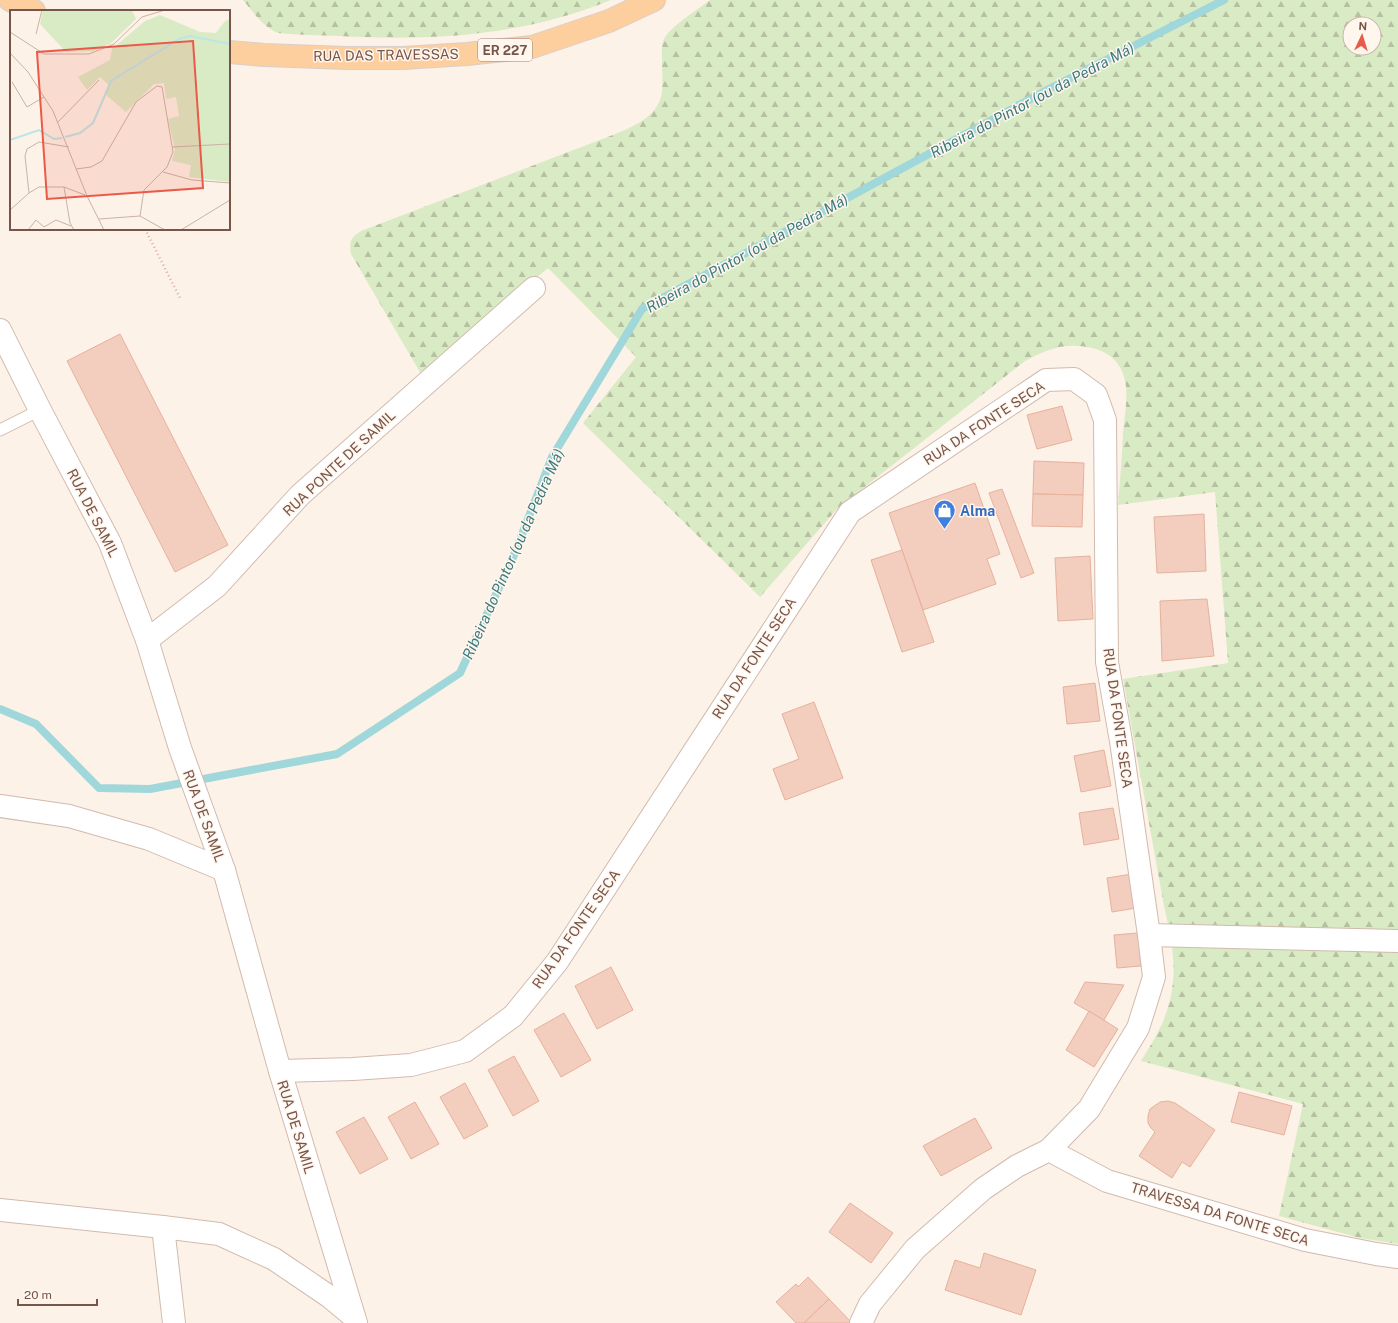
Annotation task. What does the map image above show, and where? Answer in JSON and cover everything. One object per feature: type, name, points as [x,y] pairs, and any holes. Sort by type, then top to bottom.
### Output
[{"type":"main road","points":[[10,0],[32,10]]},
{"type":"main road","name":"RUA DAS TRAVESSAS","points":[[230,52],[347,58],[403,58],[467,54],[532,47],[610,21],[654,0]]},
{"type":"street","name":"RUA PONTE DE SAMIL","points":[[147,640],[217,586],[300,495],[534,288]]},
{"type":"street","name":"RUA DE SAMIL","points":[[0,330],[110,543],[147,640],[180,748],[224,870],[280,1071],[355,1320]]},
{"type":"street","name":"RUA DA FONTE SECA","points":[[280,1071],[353,1069],[411,1065],[465,1051],[513,1016],[557,962],[850,512],[1046,380],[1074,379],[1096,395],[1105,420],[1107,662],[1121,741],[1154,977],[1138,1028],[1089,1109],[1049,1150],[1017,1166],[983,1189],[915,1249],[870,1304],[861,1323]]},
{"type":"street","points":[[0,806],[69,816],[149,840],[224,870]]},
{"type":"street","points":[[1149,935],[1398,941]]},
{"type":"street","name":"TRAVESSA DA FONTE SECA","points":[[1049,1150],[1108,1181],[1305,1240],[1398,1257]]},
{"type":"street","points":[[0,1210],[219,1234],[274,1259],[330,1297],[355,1320]]},
{"type":"street","points":[[163,1227],[174,1323]]},
{"type":"lane","points":[[0,430],[40,410]]},
{"type":"path","points":[[146,230],[180,298]]},
{"type":"green space","points":[[243,0],[611,0],[545,22],[511,29],[409,38],[278,33],[267,27]]},
{"type":"green space","points":[[710,0],[1398,0],[1398,1244],[1360,1238],[1279,1216],[1303,1104],[1141,1061],[1160,1029],[1168,1009],[1174,965],[1173,951],[1123,679],[1228,663],[1215,492],[1118,505],[1126,409],[1126,385],[1122,371],[1117,362],[1106,353],[1097,349],[1082,346],[1065,346],[1049,350],[1025,361],[838,508],[760,597],[583,423],[636,357],[548,268],[421,374],[351,254],[350,246],[352,238],[361,231],[618,133],[639,123],[657,107],[662,91],[663,43],[669,32]]},
{"type":"building","points":[[120,334],[228,545],[175,572],[67,361]]},
{"type":"building","points":[[1062,406],[1072,440],[1037,449],[1027,415]]},
{"type":"building","points":[[1034,461],[1084,463],[1083,495],[1033,494]]},
{"type":"building","name":"Alma","points":[[975,483],[1000,554],[987,559],[996,584],[923,610],[889,513]]},
{"type":"building","points":[[1002,489],[1034,573],[1021,578],[989,493]]},
{"type":"building","points":[[1033,494],[1083,495],[1082,527],[1032,526]]},
{"type":"building","points":[[1204,514],[1206,571],[1157,573],[1154,517]]},
{"type":"building","points":[[902,550],[934,642],[902,652],[871,560]]},
{"type":"building","points":[[1090,556],[1093,619],[1058,621],[1055,558]]},
{"type":"building","points":[[1207,599],[1214,656],[1162,661],[1160,601]]},
{"type":"building","points":[[1095,683],[1100,721],[1067,724],[1063,687]]},
{"type":"building","points":[[814,702],[843,778],[785,800],[773,769],[799,759],[782,714]]},
{"type":"building","points":[[1104,750],[1111,786],[1081,792],[1074,756]]},
{"type":"building","points":[[1113,808],[1119,839],[1084,845],[1079,813]]},
{"type":"building","points":[[1132,874],[1136,908],[1112,912],[1107,878]]},
{"type":"building","points":[[1138,933],[1141,966],[1117,968],[1114,935]]},
{"type":"building","points":[[611,967],[633,1010],[597,1029],[575,986]]},
{"type":"building","points":[[1085,982],[1124,985],[1104,1020],[1074,1003]]},
{"type":"building","points":[[1089,1011],[1118,1029],[1094,1067],[1066,1050]]},
{"type":"building","points":[[564,1013],[591,1060],[561,1077],[534,1030]]},
{"type":"building","points":[[514,1056],[539,1101],[513,1116],[488,1070]]},
{"type":"building","points":[[465,1083],[488,1126],[464,1139],[440,1097]]},
{"type":"building","points":[[1239,1092],[1292,1106],[1284,1135],[1231,1122]]},
{"type":"building","points":[[1168,1101],[1175,1103],[1215,1130],[1190,1167],[1182,1162],[1172,1178],[1139,1156],[1155,1132],[1148,1123],[1150,1109],[1160,1102]]},
{"type":"building","points":[[415,1102],[439,1144],[411,1159],[388,1117]]},
{"type":"building","points":[[364,1117],[388,1159],[360,1174],[336,1132]]},
{"type":"building","points":[[975,1118],[992,1148],[941,1176],[923,1146]]},
{"type":"building","points":[[850,1203],[893,1233],[871,1263],[829,1232]]},
{"type":"building","points":[[984,1253],[1036,1270],[1021,1315],[945,1290],[955,1260],[980,1268]]},
{"type":"building","points":[[808,1277],[829,1299],[804,1323],[796,1323],[776,1302],[796,1284],[798,1287]]},
{"type":"building","points":[[829,1299],[851,1322],[850,1323],[804,1323]]},
{"type":"waterway","name":"Ribeira do Pintor (ou da Pedra Má)","points":[[0,709],[36,724],[99,788],[150,789],[337,754],[460,673],[514,555],[552,457],[642,309],[1049,89],[1224,0]]},
{"type":"place","name":"Alma","points":[[944,530]]}]
